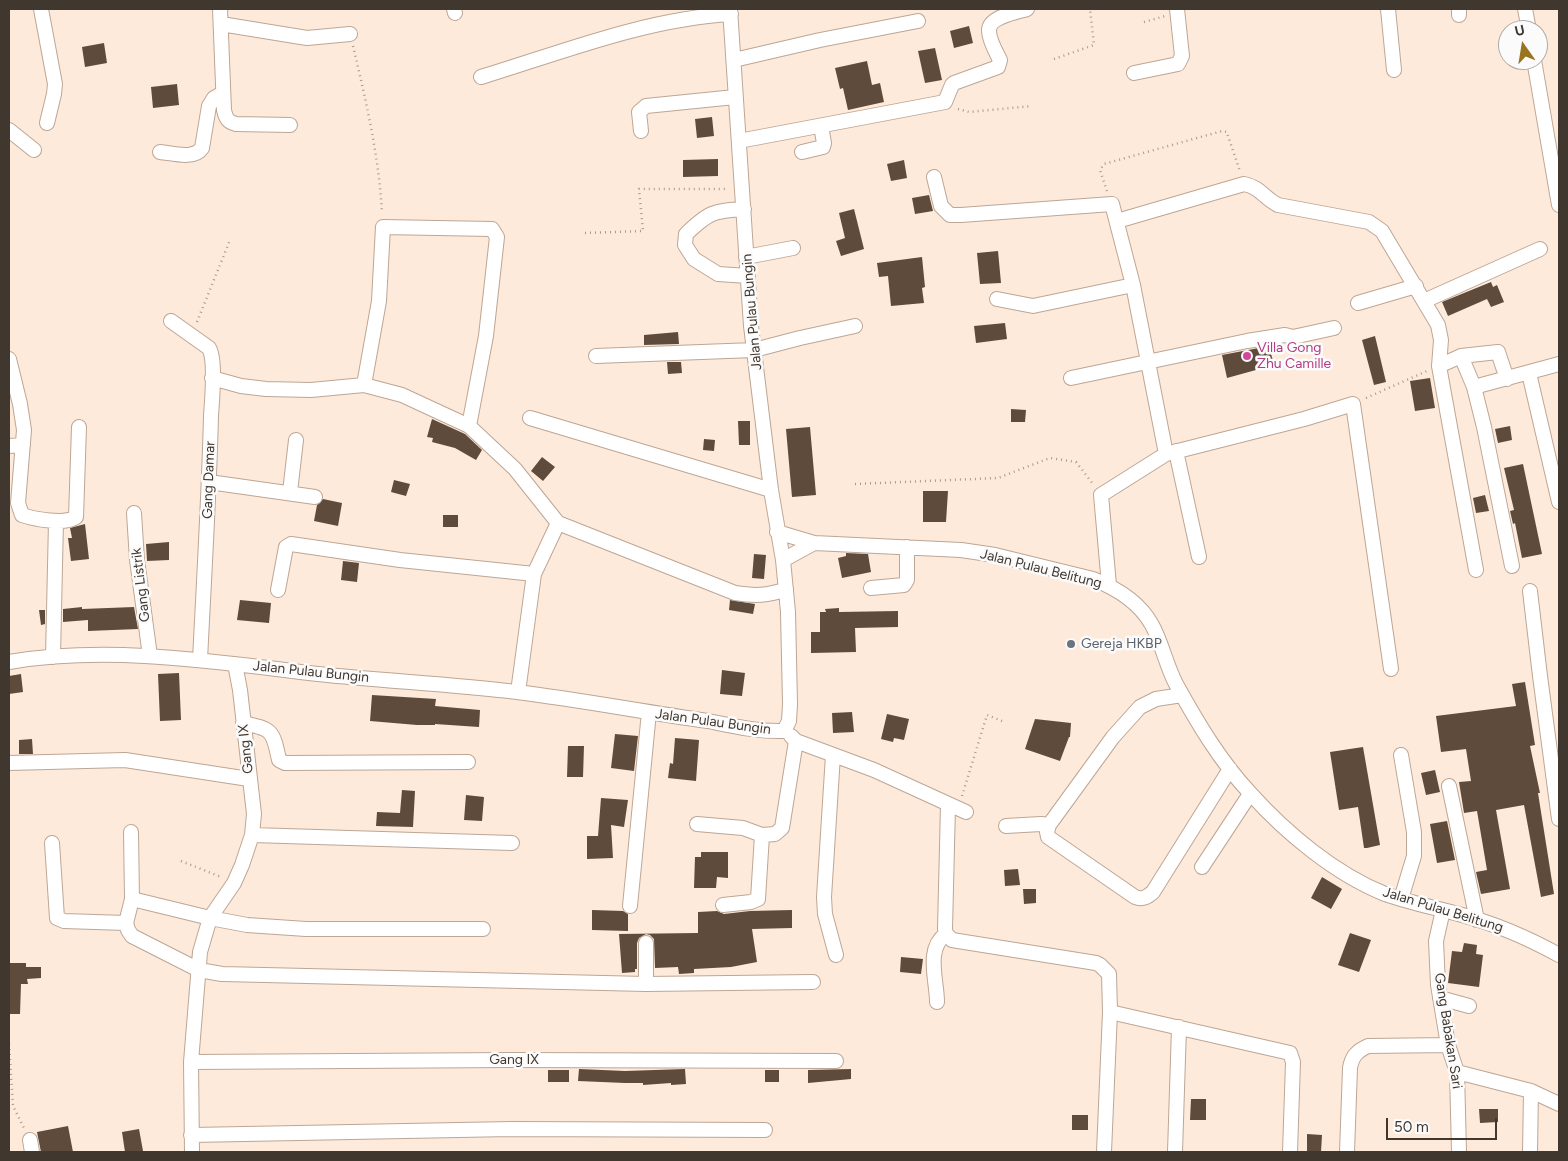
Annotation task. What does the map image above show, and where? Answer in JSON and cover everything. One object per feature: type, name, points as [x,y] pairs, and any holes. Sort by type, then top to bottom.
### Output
[{"type":"street","points":[[41,9],[55,84],[47,122]]},
{"type":"street","points":[[220,9],[223,93],[226,118],[229,122],[236,124],[290,125]]},
{"type":"street","points":[[739,141],[945,102],[954,82],[998,67],[1000,60],[988,32],[989,26],[993,21],[1027,9]]},
{"type":"street","points":[[1388,9],[1394,70]]},
{"type":"street","points":[[481,77],[640,29],[730,11]]},
{"type":"street","name":"Jalan Pulau Bungin","points":[[9,662],[53,656],[150,656],[200,660],[319,674],[518,692],[761,730],[784,731],[789,721],[790,704],[788,612],[783,560],[771,490],[754,350],[730,11]]},
{"type":"street","points":[[1134,73],[1178,64],[1180,61],[1178,11]]},
{"type":"street","points":[[734,60],[918,20]]},
{"type":"street","points":[[220,24],[307,38],[350,34]]},
{"type":"street","points":[[1536,70],[1559,205]]},
{"type":"street","points":[[160,152],[194,155],[199,152],[202,148],[209,106],[214,98],[223,93]]},
{"type":"street","points":[[641,130],[639,112],[646,106],[736,97]]},
{"type":"street","points":[[802,152],[823,147],[824,143],[820,126]]},
{"type":"street","points":[[9,130],[34,150]]},
{"type":"street","points":[[934,177],[941,206],[950,215],[1112,204],[1133,285],[1147,362],[1200,557]]},
{"type":"street","points":[[1117,221],[1244,184],[1257,188],[1278,205],[1369,222],[1382,230],[1416,286],[1441,333],[1438,366],[1476,570]]},
{"type":"street","points":[[744,209],[720,210],[704,217],[686,234],[685,245],[694,259],[718,274],[748,276]]},
{"type":"street","points":[[364,386],[379,301],[383,227],[492,229],[497,237],[486,336],[469,426]]},
{"type":"street","points":[[746,257],[793,248]]},
{"type":"street","points":[[1424,301],[1540,249]]},
{"type":"street","points":[[997,299],[1033,306],[1133,285]]},
{"type":"street","points":[[1358,303],[1416,286]]},
{"type":"street","name":"Gang Damar","points":[[171,321],[210,350],[212,378],[209,482],[200,660]]},
{"type":"street","points":[[596,356],[754,350],[855,326]]},
{"type":"street","points":[[1071,378],[1266,338],[1285,335],[1293,337],[1334,328]]},
{"type":"street","points":[[1438,366],[1461,356],[1498,352],[1507,379]]},
{"type":"street","points":[[1461,356],[1474,387],[1484,427],[1512,566]]},
{"type":"street","points":[[9,359],[23,418],[16,445],[18,503],[22,515],[56,521],[72,520],[77,515],[77,441],[79,427]]},
{"type":"street","points":[[1474,387],[1559,364]]},
{"type":"street","points":[[1529,373],[1559,502]]},
{"type":"street","points":[[212,378],[241,386],[266,389],[311,390],[364,386],[402,396],[469,426],[515,470],[558,523],[735,593],[753,596],[786,592]]},
{"type":"street","points":[[1109,585],[1102,495],[1171,452],[1304,419],[1353,404],[1391,669]]},
{"type":"street","points":[[530,418],[771,490]]},
{"type":"street","points":[[290,492],[296,440]]},
{"type":"street","points":[[209,482],[315,497]]},
{"type":"street","name":"Gang Listrik","points":[[134,513],[137,560],[150,656]]},
{"type":"street","points":[[53,656],[56,521]]},
{"type":"street","points":[[518,692],[534,574],[558,523]]},
{"type":"street","name":"Jalan Pulau Belitung","points":[[777,532],[814,543],[907,561],[961,550],[995,555],[1093,579],[1109,585],[1136,605],[1147,617],[1182,695],[1230,769],[1250,794],[1322,859],[1376,889],[1442,916],[1477,920],[1532,941],[1559,955]]},
{"type":"street","points":[[783,560],[814,543]]},
{"type":"street","points":[[278,590],[286,547],[290,544],[400,560],[534,574]]},
{"type":"street","points":[[871,588],[904,585],[907,580],[907,561]]},
{"type":"street","points":[[1530,591],[1559,819]]},
{"type":"street","name":"Gang IX","points":[[192,1152],[191,1062],[200,952],[210,918],[234,883],[242,865],[252,835],[254,814],[235,664]]},
{"type":"street","points":[[1182,695],[1156,699],[1140,706],[1112,738],[1049,825],[1048,837],[1135,896],[1140,899],[1145,898],[1153,892],[1230,769]]},
{"type":"street","points":[[630,906],[649,712]]},
{"type":"street","points":[[243,723],[264,727],[271,733],[279,760],[285,763],[468,762]]},
{"type":"street","points":[[784,731],[796,741],[832,756],[874,770],[957,809],[946,934],[941,939],[934,954],[937,1002]]},
{"type":"street","points":[[697,824],[743,828],[762,835],[775,834],[782,828],[796,741]]},
{"type":"street","points":[[1401,755],[1414,832],[1414,856],[1402,899]]},
{"type":"street","points":[[832,756],[824,897],[836,956]]},
{"type":"street","points":[[9,763],[125,760],[249,779]]},
{"type":"street","points":[[1449,786],[1477,920]]},
{"type":"street","points":[[1202,867],[1250,794]]},
{"type":"street","points":[[1006,826],[1049,825]]},
{"type":"street","points":[[131,832],[132,899],[126,923],[128,930],[132,936],[199,970],[222,974],[646,984],[813,982]]},
{"type":"street","points":[[252,835],[512,843]]},
{"type":"street","points":[[723,905],[751,902],[758,899],[762,835]]},
{"type":"street","points":[[52,843],[57,918],[64,921],[126,923]]},
{"type":"street","points":[[132,899],[247,925],[306,928],[483,929]]},
{"type":"street","name":"Gang Babakan Sari","points":[[1442,916],[1436,941],[1440,998],[1448,1045],[1457,1072],[1459,1152]]},
{"type":"street","points":[[946,934],[952,940],[1100,964],[1109,974],[1110,1012],[1104,1152]]},
{"type":"street","points":[[646,943],[646,984]]},
{"type":"street","points":[[1440,998],[1469,1006]]},
{"type":"street","points":[[1110,1012],[1290,1053],[1293,1062],[1290,1152]]},
{"type":"street","points":[[1175,1152],[1179,1027]]},
{"type":"street","points":[[1347,1152],[1350,1068],[1354,1055],[1359,1050],[1368,1046],[1448,1045]]},
{"type":"street","name":"Gang IX","points":[[191,1062],[510,1060],[836,1061]]},
{"type":"street","points":[[1457,1072],[1531,1091],[1559,1104]]},
{"type":"street","points":[[1530,1152],[1531,1091]]},
{"type":"street","points":[[191,1135],[512,1129],[765,1130]]},
{"type":"path","points":[[1054,58],[1094,45],[1090,9]]},
{"type":"path","points":[[1144,22],[1178,11]]},
{"type":"path","points":[[350,34],[368,110],[378,166],[383,227]]},
{"type":"path","points":[[945,102],[959,110],[968,112],[1032,106]]},
{"type":"path","points":[[1112,204],[1100,170],[1104,164],[1222,131],[1227,132],[1244,184]]},
{"type":"path","points":[[585,233],[644,231],[639,189],[742,189]]},
{"type":"path","points":[[192,335],[230,240]]},
{"type":"path","points":[[1353,404],[1438,366]]},
{"type":"path","points":[[855,484],[998,478],[1050,458],[1076,462],[1102,495]]},
{"type":"path","points":[[957,809],[987,715],[1002,721]]},
{"type":"path","points":[[181,861],[234,883]]},
{"type":"path","points":[[9,1044],[13,1106],[31,1146]]},
{"type":"building","points":[[969,26],[973,43],[954,48],[950,31]]},
{"type":"building","points":[[104,43],[107,63],[85,67],[82,47]]},
{"type":"building","points":[[935,48],[942,80],[925,83],[918,51]]},
{"type":"building","points":[[867,61],[872,85],[880,83],[884,102],[848,110],[843,88],[840,89],[835,68]]},
{"type":"building","points":[[177,84],[179,105],[153,108],[151,87]]},
{"type":"building","points":[[712,117],[714,136],[697,138],[695,119]]},
{"type":"building","points":[[718,159],[718,176],[683,177],[683,160]]},
{"type":"building","points":[[904,160],[907,178],[891,181],[887,164]]},
{"type":"building","points":[[929,195],[933,211],[915,214],[912,198]]},
{"type":"building","points":[[854,209],[864,249],[841,256],[836,241],[845,238],[839,213]]},
{"type":"building","points":[[998,251],[1001,283],[980,284],[977,253]]},
{"type":"building","points":[[922,257],[925,287],[922,288],[924,303],[891,306],[888,276],[879,277],[877,263]]},
{"type":"building","points":[[1491,282],[1493,287],[1497,285],[1504,302],[1491,307],[1487,299],[1448,316],[1442,302]]},
{"type":"building","points":[[1005,323],[1007,339],[976,343],[974,326]]},
{"type":"building","points":[[678,332],[679,344],[644,345],[644,335]]},
{"type":"building","points":[[1375,336],[1386,382],[1374,385],[1362,340]]},
{"type":"building","name":"Villa Gong Zhu Camille","points":[[1269,346],[1274,365],[1227,378],[1222,355]]},
{"type":"building","points":[[667,362],[681,362],[682,373],[668,374]]},
{"type":"building","points":[[1430,378],[1435,408],[1415,411],[1410,381]]},
{"type":"building","points":[[1011,409],[1026,410],[1025,422],[1011,422]]},
{"type":"building","points":[[432,419],[465,434],[482,450],[476,460],[455,448],[432,442],[433,438],[427,437]]},
{"type":"building","points":[[738,421],[750,421],[750,445],[739,445]]},
{"type":"building","points":[[1510,426],[1512,440],[1498,443],[1495,429]]},
{"type":"building","points":[[810,427],[816,495],[792,497],[786,429]]},
{"type":"building","points":[[704,439],[715,440],[714,451],[703,450]]},
{"type":"building","points":[[542,457],[555,467],[543,481],[531,471]]},
{"type":"building","points":[[1523,464],[1542,554],[1522,558],[1515,523],[1513,524],[1510,511],[1514,510],[1504,468]]},
{"type":"building","points":[[394,480],[410,484],[406,496],[391,492]]},
{"type":"building","points":[[923,491],[948,491],[946,522],[923,522]]},
{"type":"building","points":[[1485,495],[1489,511],[1476,513],[1473,498]]},
{"type":"building","points":[[323,499],[342,503],[338,526],[314,521],[317,505]]},
{"type":"building","points":[[443,515],[458,515],[458,527],[443,527]]},
{"type":"building","points":[[85,524],[89,559],[71,561],[68,538],[72,538],[70,528]]},
{"type":"building","points":[[169,542],[169,560],[147,561],[146,544]]},
{"type":"building","points":[[846,553],[868,554],[871,572],[842,578],[838,558],[846,556]]},
{"type":"building","points":[[754,554],[766,555],[764,579],[752,578]]},
{"type":"building","points":[[343,561],[359,563],[357,582],[341,580]]},
{"type":"building","points":[[240,600],[271,603],[269,623],[237,620]]},
{"type":"building","points":[[730,600],[755,604],[753,614],[729,610]]},
{"type":"building","points":[[82,607],[82,609],[134,607],[138,629],[88,631],[88,620],[63,622],[63,609]]},
{"type":"building","points":[[839,608],[839,612],[898,611],[898,627],[855,628],[856,652],[811,653],[811,632],[820,632],[820,612],[826,612],[825,609]]},
{"type":"building","points":[[39,610],[45,610],[45,624],[41,625]]},
{"type":"building","points":[[722,670],[745,673],[742,696],[720,694]]},
{"type":"building","points":[[179,673],[181,720],[160,721],[158,674]]},
{"type":"building","points":[[21,674],[23,692],[9,694],[9,676]]},
{"type":"building","points":[[1525,682],[1535,745],[1530,746],[1540,793],[1538,793],[1554,894],[1541,897],[1524,805],[1496,810],[1510,889],[1481,894],[1476,872],[1487,870],[1477,811],[1464,813],[1459,782],[1471,781],[1466,749],[1441,752],[1436,716],[1516,706],[1512,684]]},
{"type":"building","points":[[372,695],[436,699],[435,706],[480,710],[479,727],[370,721]]},
{"type":"building","points":[[852,712],[854,732],[833,733],[832,713]]},
{"type":"building","points":[[887,714],[909,719],[904,740],[894,738],[893,742],[881,739]]},
{"type":"building","points":[[1035,719],[1071,723],[1070,737],[1060,761],[1025,749]]},
{"type":"building","points":[[615,734],[638,736],[634,771],[611,768]]},
{"type":"building","points":[[675,738],[699,740],[696,781],[668,778],[670,763],[673,764]]},
{"type":"building","points":[[32,739],[33,754],[19,754],[19,740]]},
{"type":"building","points":[[568,746],[584,746],[583,777],[567,777]]},
{"type":"building","points":[[1363,747],[1380,845],[1367,848],[1364,848],[1358,807],[1339,810],[1330,752]]},
{"type":"building","points":[[1435,770],[1440,792],[1426,795],[1421,773]]},
{"type":"building","points":[[402,790],[415,791],[413,827],[376,826],[377,812],[400,813]]},
{"type":"building","points":[[466,795],[484,797],[482,821],[464,820]]},
{"type":"building","points":[[601,798],[628,800],[624,827],[611,825],[613,858],[587,859],[587,836],[598,836]]},
{"type":"building","points":[[1447,821],[1455,860],[1437,863],[1430,824]]},
{"type":"building","points":[[701,852],[728,852],[728,878],[717,877],[716,888],[694,888],[695,857],[701,857]]},
{"type":"building","points":[[1018,869],[1020,885],[1005,886],[1004,870]]},
{"type":"building","points":[[1322,877],[1342,889],[1331,909],[1311,898]]},
{"type":"building","points":[[1023,889],[1036,889],[1036,903],[1024,904]]},
{"type":"building","points":[[592,910],[623,911],[628,914],[628,931],[592,930]]},
{"type":"building","points":[[792,910],[792,928],[752,929],[757,962],[731,967],[694,969],[694,973],[679,974],[678,967],[655,968],[654,939],[646,934],[639,938],[637,943],[637,969],[635,969],[635,972],[622,973],[619,934],[698,933],[698,912],[717,911],[724,914]]},
{"type":"building","points":[[1350,933],[1371,940],[1359,972],[1338,965]]},
{"type":"building","points":[[1464,943],[1477,945],[1476,954],[1483,955],[1479,987],[1448,983],[1452,951],[1462,952]]},
{"type":"building","points":[[901,957],[923,959],[921,974],[900,972]]},
{"type":"building","points":[[9,963],[26,963],[26,967],[41,967],[41,978],[27,979],[28,984],[21,984],[20,1014],[9,1014]]},
{"type":"building","points":[[579,1069],[625,1071],[685,1069],[686,1084],[643,1085],[643,1083],[578,1081]]},
{"type":"building","points":[[851,1069],[851,1079],[808,1083],[808,1070]]},
{"type":"building","points":[[548,1070],[569,1070],[569,1082],[548,1082]]},
{"type":"building","points":[[765,1070],[779,1070],[779,1082],[765,1082]]},
{"type":"building","points":[[1191,1099],[1206,1099],[1206,1120],[1190,1120]]},
{"type":"building","points":[[1479,1109],[1498,1109],[1498,1122],[1480,1123]]},
{"type":"building","points":[[1072,1115],[1088,1115],[1088,1130],[1072,1130]]},
{"type":"building","points":[[68,1126],[73,1152],[41,1152],[37,1132]]},
{"type":"building","points":[[139,1129],[143,1151],[125,1152],[122,1132]]},
{"type":"building","points":[[1307,1134],[1322,1135],[1321,1152],[1307,1152]]},
{"type":"place","name":"Villa Gong Zhu Camille","points":[[1247,356]]},
{"type":"place","name":"Gereja HKBP","points":[[1071,644]]}]
